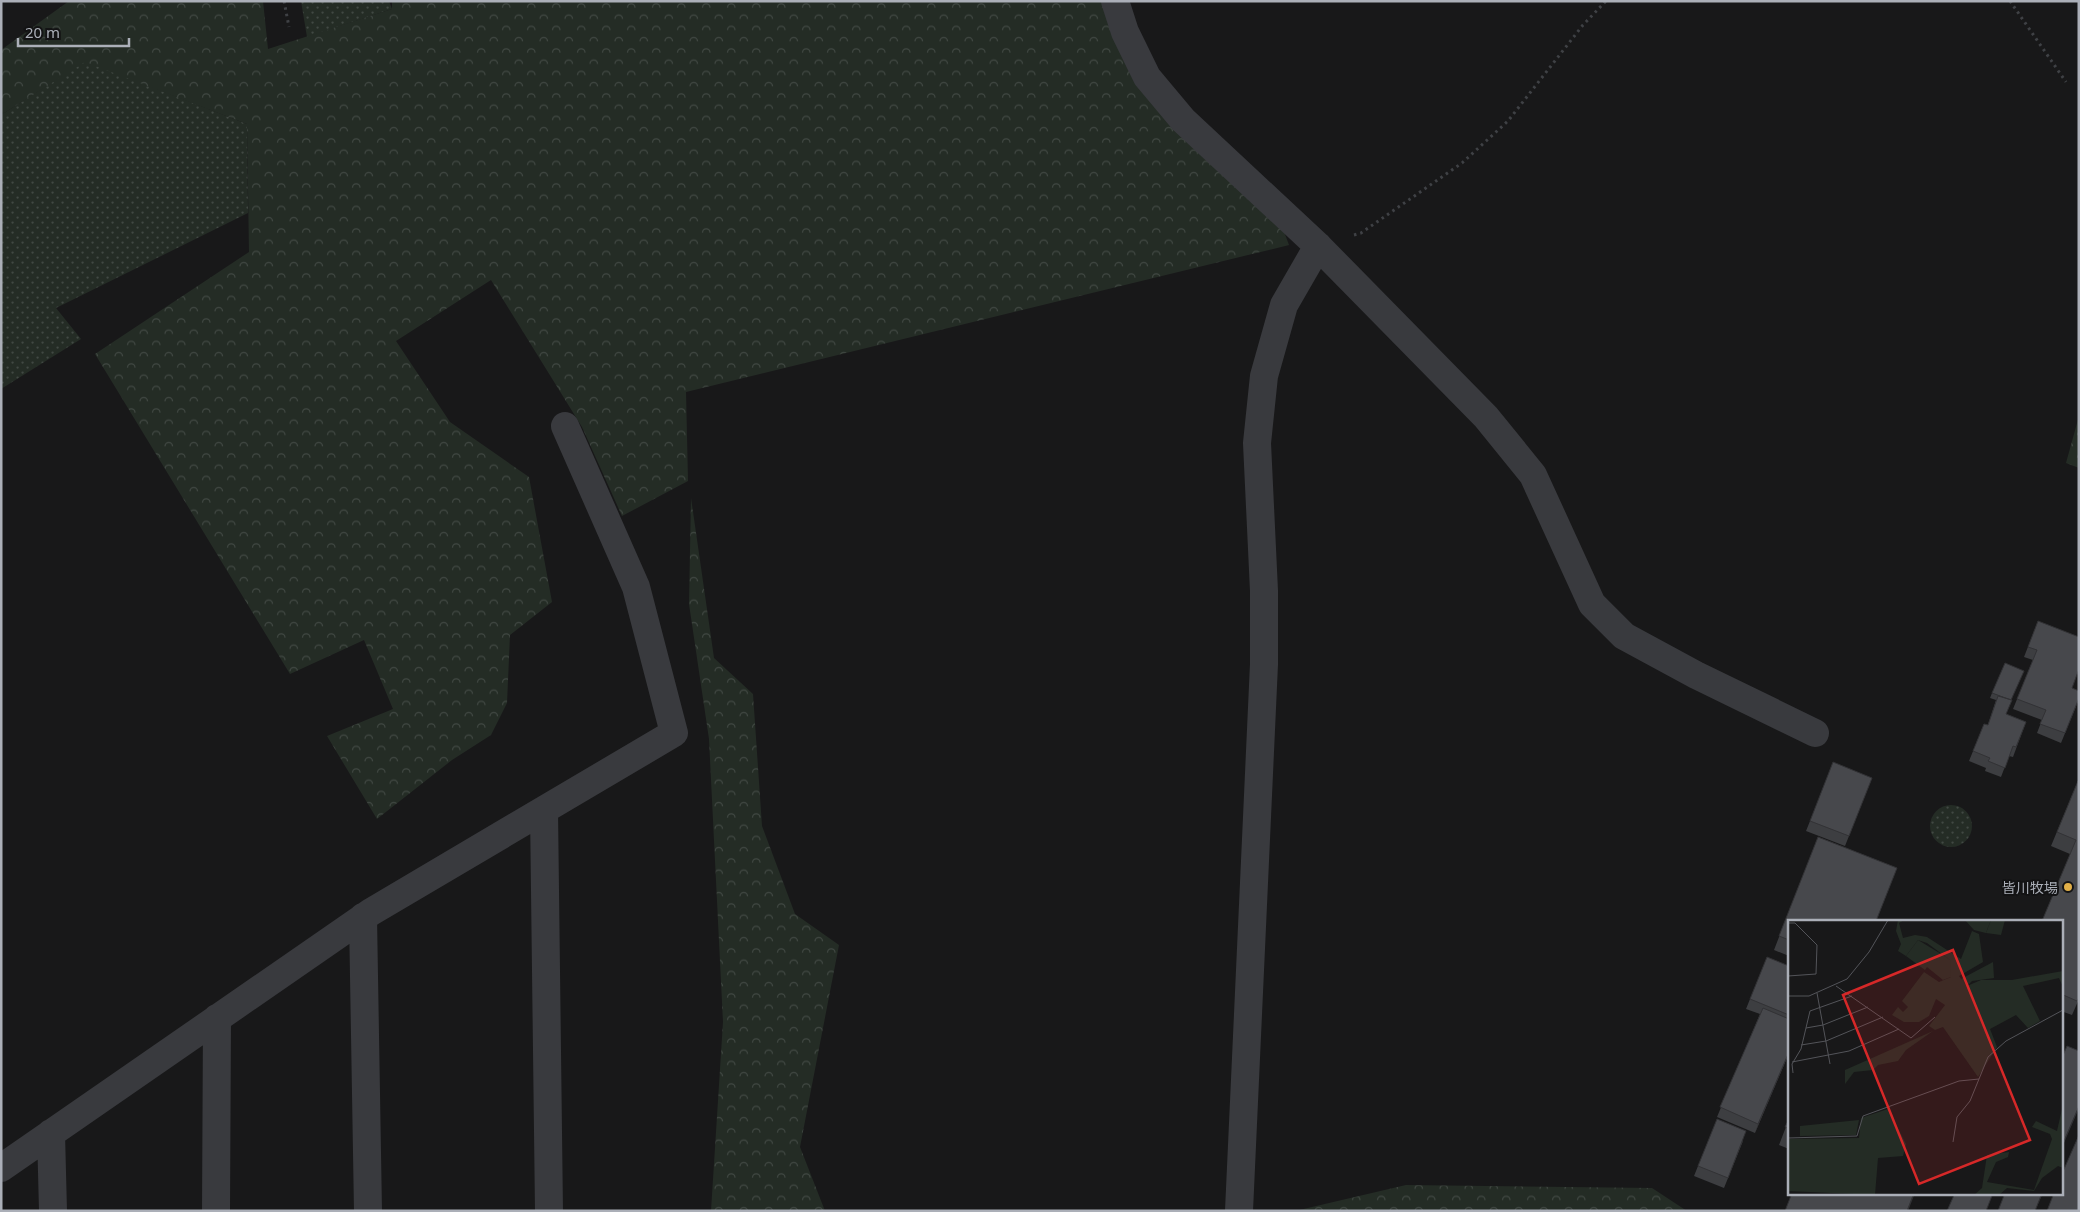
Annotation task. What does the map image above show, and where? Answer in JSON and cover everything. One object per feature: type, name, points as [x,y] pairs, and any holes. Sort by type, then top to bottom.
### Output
[{"type":"street","points":[[1115,1],[1125,32],[1147,77],[1183,120],[1318,246],[1486,417],[1533,475],[1592,604],[1624,636],[1696,676],[1815,734]]},
{"type":"street","points":[[1240,1211],[1264,664],[1264,591],[1257,443],[1264,376],[1284,304],[1318,246]]},
{"type":"street","points":[[1,1168],[363,918],[674,733],[636,587],[565,426]]},
{"type":"street","points":[[544,810],[549,1211]]},
{"type":"street","points":[[363,918],[368,1211]]},
{"type":"street","points":[[216,1211],[217,1018]]},
{"type":"street","points":[[51,1133],[53,1211]]},
{"type":"path","points":[[284,1],[289,27]]},
{"type":"path","points":[[1318,246],[1361,233],[1462,162],[1508,121],[1583,25],[1606,1]]},
{"type":"path","points":[[2010,1],[2066,82]]},
{"type":"green space","points":[[69,1],[263,1],[268,49],[392,9],[392,1],[1103,1],[1283,229],[1289,245],[686,392],[688,481],[622,516],[582,427],[491,280],[396,341],[450,422],[529,477],[552,602],[510,635],[507,703],[491,735],[452,760],[377,819],[327,736],[393,709],[364,640],[290,674],[95,354],[249,252],[247,124],[85,62],[1,115],[1,50]]},
{"type":"green space","points":[[301,1],[389,1],[392,9],[307,37]]},
{"type":"green space","points":[[85,61],[247,124],[248,213],[56,308],[81,339],[1,389],[1,115]]},
{"type":"green space","points":[[2079,416],[2079,468],[2066,463]]},
{"type":"green space","points":[[691,498],[714,658],[753,694],[762,826],[795,914],[839,945],[800,1147],[825,1211],[711,1211],[723,1022],[709,739],[689,604]]},
{"type":"green space","points":[[1947,805],[1955,805],[1966,811],[1972,826],[1966,841],[1955,847],[1947,847],[1936,841],[1930,830],[1930,822],[1936,811]]},
{"type":"green space","points":[[1406,1185],[1652,1188],[1687,1211],[1295,1211]]},
{"type":"building","points":[[2038,621],[2079,637],[2079,669],[2072,688],[2079,691],[2079,698],[2065,733],[2040,724],[2046,710],[2017,699],[2037,650],[2028,647]]},
{"type":"building","points":[[2005,663],[2024,671],[2011,700],[1992,693]]},
{"type":"building","points":[[1998,696],[2012,700],[2006,714],[2026,722],[2016,747],[2013,746],[2005,768],[1988,761],[1990,758],[1973,751],[1984,724],[1988,725]]},
{"type":"building","points":[[1833,762],[1872,778],[1849,836],[1810,821]]},
{"type":"building","name":"皆川牧場","points":[[2079,781],[2079,998],[2077,1001],[2062,994],[2062,920],[2042,920],[2076,840],[2057,832]]},
{"type":"building","points":[[1818,837],[1897,868],[1876,920],[1788,920],[1788,940],[1779,936]]},
{"type":"building","points":[[1767,957],[1788,966],[1788,1015],[1750,999]]},
{"type":"building","points":[[1763,1008],[1788,1019],[1788,1054],[1758,1124],[1720,1107]]},
{"type":"building","points":[[2067,1046],[2079,1051],[2079,1106],[2062,1146],[2062,1058]]},
{"type":"building","points":[[1717,1119],[1746,1131],[1728,1178],[1698,1166]]},
{"type":"building","points":[[2079,1135],[2079,1211],[2047,1211],[2054,1194],[2062,1194],[2062,1174]]},
{"type":"building","points":[[1792,1194],[1914,1194],[1907,1211],[1785,1211]]},
{"type":"building","points":[[1955,1194],[1993,1194],[1986,1211],[1947,1211]]},
{"type":"building","points":[[2005,1194],[2042,1194],[2035,1211],[1998,1211]]},
{"type":"place","name":"皆川牧場","points":[[2068,887]]}]
